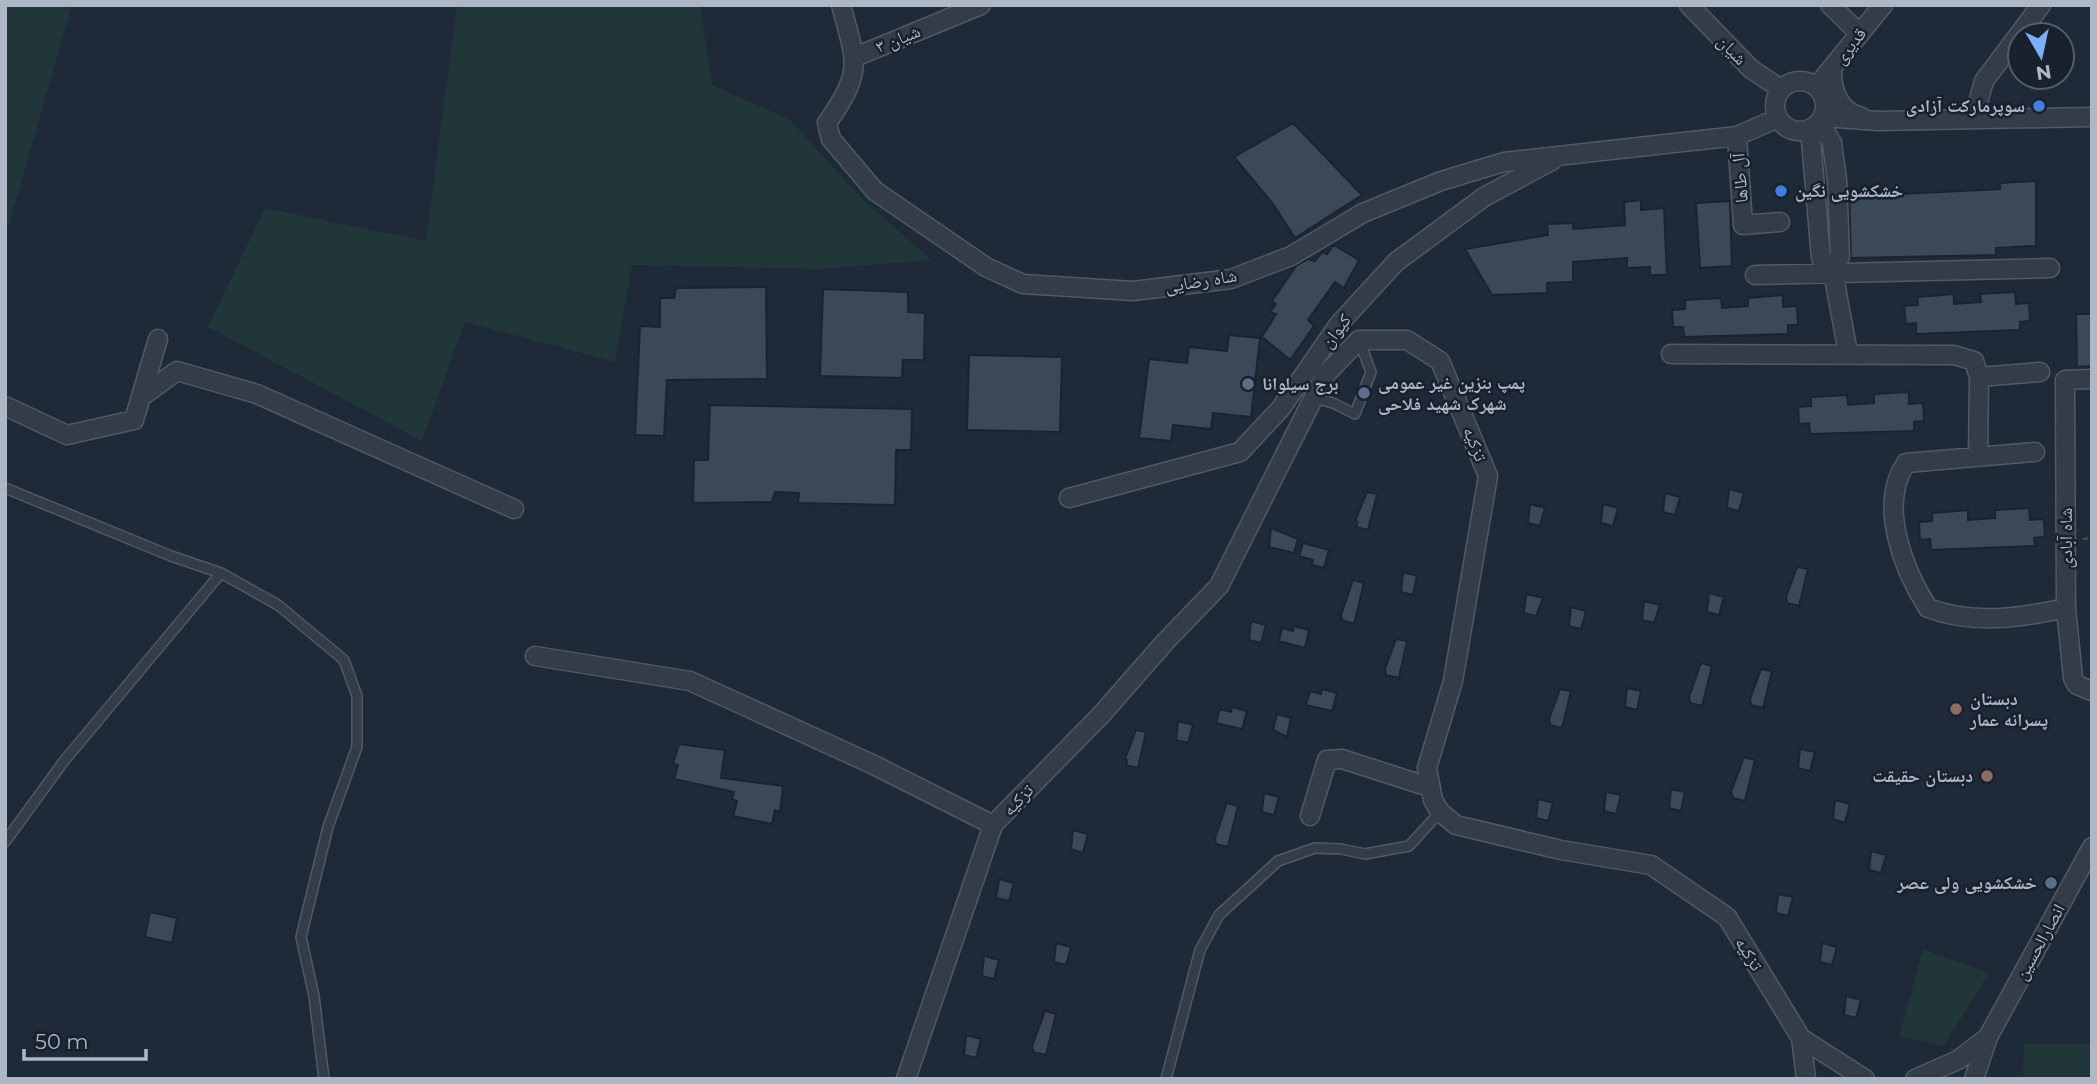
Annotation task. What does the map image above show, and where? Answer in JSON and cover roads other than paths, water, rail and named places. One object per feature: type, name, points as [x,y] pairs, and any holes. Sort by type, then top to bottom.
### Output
[{"type":"street","name":"شاه رضایی","points":[[841,5],[855,57],[851,89],[827,123],[831,139],[874,191],[986,267],[1024,284],[1133,291],[1231,279],[1291,256],[1363,213],[1441,181],[1504,162],[1737,136],[1778,118]]},
{"type":"street","name":"شیان ۳","points":[[855,57],[981,5]]},
{"type":"street","name":"شیان","points":[[1689,5],[1751,69],[1781,89]]},
{"type":"street","points":[[1830,5],[1860,34]]},
{"type":"street","name":"قدیری","points":[[1817,86],[1883,5]]},
{"type":"street","points":[[1974,117],[1984,80],[2040,5]]},
{"type":"street","points":[[1832,70],[1836,93],[1845,110],[1850,114],[1879,121]]},
{"type":"street","points":[[1848,353],[1833,272],[1821,258],[1818,123],[1825,100],[1817,86],[1802,80],[1781,89],[1775,103],[1778,118],[1790,129],[1818,123],[1974,117],[2092,117]]},
{"type":"street","name":"آل طاها","points":[[1737,136],[1743,225],[1780,222]]},
{"type":"street","name":"کیوان","points":[[1069,498],[1240,452],[1281,408],[1339,324],[1396,262],[1484,197],[1562,156]]},
{"type":"street","points":[[1755,275],[2050,268]]},
{"type":"street","points":[[5,406],[67,435],[134,420],[158,339]]},
{"type":"street","name":"تزکیه","points":[[993,825],[1101,715],[1164,642],[1219,586],[1325,375],[1359,340],[1407,340],[1440,361],[1488,476],[1453,681],[1427,768],[1429,787],[1440,812],[1456,825],[1561,850],[1651,865],[1727,917],[1801,1038],[1806,1079]]},
{"type":"street","points":[[1671,354],[1954,355],[1974,361],[1979,377],[1978,456]]},
{"type":"street","points":[[141,397],[177,371],[257,394],[514,509]]},
{"type":"street","points":[[1979,377],[2040,372]]},
{"type":"street","name":"شاه آبادی","points":[[2089,691],[2073,678],[2066,608],[2065,380],[2092,379]]},
{"type":"street","points":[[2035,452],[1906,463],[1896,477],[1893,493],[1900,557],[1915,589],[1928,608],[1945,614],[2020,618],[2066,608]]},
{"type":"street","points":[[535,656],[690,681],[874,765],[993,825],[906,1079]]},
{"type":"street","points":[[1310,816],[1327,760],[1342,760],[1429,787]]},
{"type":"street","name":"انصارالحسین","points":[[1988,1037],[2092,847]]},
{"type":"street","points":[[1915,1079],[1958,1060],[1988,1037]]},
{"type":"street","points":[[1974,1079],[1988,1037]]},
{"type":"street","name":"تزکیه","points":[[1801,1038],[1865,1079]]},
{"type":"lane","points":[[1314,398],[1334,403],[1355,414],[1371,372],[1359,340]]},
{"type":"lane","points":[[5,488],[158,551],[221,573],[278,605],[344,660],[357,696],[357,747],[328,827],[301,937],[314,996],[324,1079]]},
{"type":"lane","points":[[5,842],[64,761],[221,573]]},
{"type":"lane","points":[[1166,1079],[1200,950],[1219,915],[1278,861],[1315,848],[1341,849],[1365,854],[1409,846],[1440,812]]},
{"type":"place","name":"سوپرمارکت آزادی","points":[[2039,106]]},
{"type":"place","name":"خشکشویی نگین","points":[[1781,191]]},
{"type":"place","name":"برج سیلوانا","points":[[1248,384]]},
{"type":"place","name":"پمپ بنزین غیر عمومی شهرک شهید فلاحی","points":[[1364,393]]},
{"type":"place","name":"دبستان پسرانه عمار","points":[[1956,709]]},
{"type":"place","name":"دبستان حقیقت","points":[[1987,776]]},
{"type":"place","name":"خشکشویی ولی عصر","points":[[2051,883]]}]
